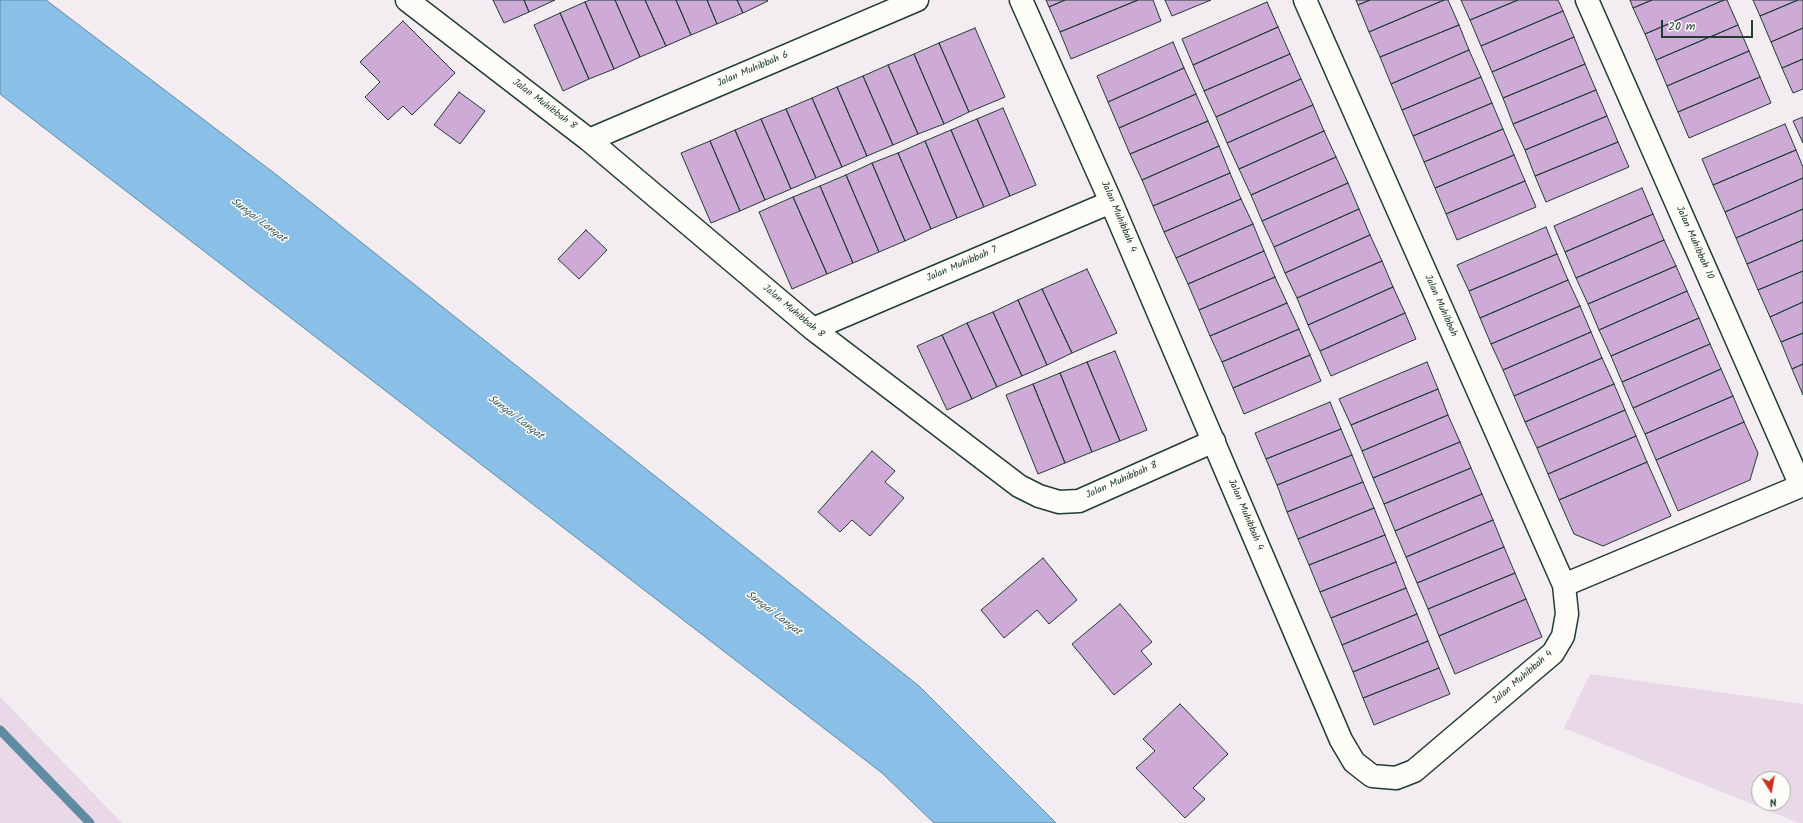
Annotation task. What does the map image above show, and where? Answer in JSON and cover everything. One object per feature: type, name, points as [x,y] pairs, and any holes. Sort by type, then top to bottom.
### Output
[{"type":"street","name":"Jalan Muhibbah 8","points":[[407,0],[589,140],[813,329],[1019,486],[1039,496],[1059,502],[1079,501],[1214,441]]},
{"type":"street","name":"Jalan Muhibbah 6","points":[[589,140],[917,0]]},
{"type":"street","name":"Jalan Muhibbah 4","points":[[1021,0],[1111,202],[1341,740],[1354,762],[1372,776],[1396,778],[1414,771],[1553,653],[1563,636],[1567,614]]},
{"type":"street","name":"Jalan Muhibbah","points":[[1305,0],[1564,585],[1567,614]]},
{"type":"street","name":"Jalan Muhibbah 10","points":[[1587,0],[1802,486]]},
{"type":"street","name":"Jalan Muhibbah 7","points":[[813,329],[1111,202]]},
{"type":"street","points":[[1564,585],[1802,486]]},
{"type":"shaded area","points":[[1590,674],[1803,704],[1803,823],[1799,823],[1769,811],[1791,811],[1791,771],[1751,771],[1751,804],[1564,728]]},
{"type":"shaded area","points":[[0,697],[122,823],[0,823]]},
{"type":"water","name":"Sungai Langat","points":[[0,0],[46,0],[278,176],[919,686],[1056,823],[934,823],[882,773],[0,94]]},
{"type":"building","points":[[493,0],[524,0],[529,12],[504,23]]},
{"type":"building","points":[[524,0],[555,0],[529,12]]},
{"type":"building","points":[[590,0],[615,0],[640,57],[614,69],[585,2]]},
{"type":"building","points":[[615,0],[645,0],[666,46],[640,57]]},
{"type":"building","points":[[645,0],[676,0],[691,35],[666,46]]},
{"type":"building","points":[[676,0],[707,0],[717,24],[691,35]]},
{"type":"building","points":[[707,0],[737,0],[743,13],[717,24]]},
{"type":"building","points":[[737,0],[767,0],[768,1],[743,13]]},
{"type":"building","points":[[1046,0],[1065,0],[1049,7]]},
{"type":"building","points":[[1065,0],[1138,0],[1060,32],[1049,7]]},
{"type":"building","points":[[1138,0],[1153,0],[1161,21],[1071,59],[1060,32]]},
{"type":"building","points":[[1165,0],[1211,0],[1172,16]]},
{"type":"building","points":[[1356,0],[1370,0],[1358,5]]},
{"type":"building","points":[[1370,0],[1444,0],[1369,32],[1358,5]]},
{"type":"building","points":[[1444,0],[1448,0],[1459,25],[1380,57],[1369,32]]},
{"type":"building","points":[[1461,0],[1518,0],[1470,20]]},
{"type":"building","points":[[1518,0],[1558,0],[1563,11],[1481,46],[1470,20]]},
{"type":"building","points":[[1630,0],[1652,0],[1633,8]]},
{"type":"building","points":[[1652,0],[1724,0],[1645,34],[1633,8]]},
{"type":"building","points":[[1727,0],[1738,25],[1656,60],[1645,34]]},
{"type":"building","points":[[1753,0],[1798,0],[1760,16]]},
{"type":"building","points":[[1798,0],[1803,0],[1803,28],[1771,42],[1760,16]]},
{"type":"building","points":[[585,2],[614,69],[589,79],[560,13]]},
{"type":"building","points":[[1267,2],[1278,27],[1193,65],[1182,39]]},
{"type":"building","points":[[1563,11],[1574,37],[1492,72],[1481,46]]},
{"type":"building","points":[[560,13],[589,79],[563,91],[534,25]]},
{"type":"building","points":[[403,21],[455,73],[412,115],[403,106],[388,120],[365,97],[380,82],[360,62]]},
{"type":"building","points":[[1459,25],[1469,50],[1391,84],[1380,57]]},
{"type":"building","points":[[1738,25],[1749,51],[1667,86],[1656,60]]},
{"type":"building","points":[[1278,27],[1290,54],[1204,91],[1193,65]]},
{"type":"building","points":[[975,28],[1005,97],[969,112],[939,43]]},
{"type":"building","points":[[1803,28],[1803,59],[1782,68],[1771,42]]},
{"type":"building","points":[[1574,37],[1585,64],[1503,98],[1492,72]]},
{"type":"building","points":[[1173,42],[1184,68],[1108,102],[1097,76]]},
{"type":"building","points":[[939,43],[969,112],[944,124],[914,54]]},
{"type":"building","points":[[1469,50],[1481,77],[1402,110],[1391,84]]},
{"type":"building","points":[[1749,51],[1760,77],[1678,112],[1667,86]]},
{"type":"building","points":[[914,54],[944,124],[918,134],[888,65]]},
{"type":"building","points":[[1290,54],[1301,79],[1216,117],[1204,91]]},
{"type":"building","points":[[1803,59],[1803,89],[1793,93],[1782,68]]},
{"type":"building","points":[[1585,64],[1596,90],[1513,124],[1503,98]]},
{"type":"building","points":[[888,65],[918,134],[893,145],[863,76]]},
{"type":"building","points":[[1184,68],[1196,94],[1119,128],[1108,102]]},
{"type":"building","points":[[863,76],[893,145],[867,156],[837,87]]},
{"type":"building","points":[[1481,77],[1492,103],[1413,136],[1402,110]]},
{"type":"building","points":[[1760,77],[1771,103],[1689,138],[1678,112]]},
{"type":"building","points":[[1301,79],[1313,105],[1227,143],[1216,117]]},
{"type":"building","points":[[837,87],[867,156],[842,167],[812,98]]},
{"type":"building","points":[[1596,90],[1607,116],[1525,150],[1513,124]]},
{"type":"building","points":[[459,92],[485,111],[460,144],[434,125]]},
{"type":"building","points":[[1196,94],[1208,121],[1130,154],[1119,128]]},
{"type":"building","points":[[812,98],[842,167],[816,178],[786,109]]},
{"type":"building","points":[[1492,103],[1503,129],[1424,162],[1413,136]]},
{"type":"building","points":[[1313,105],[1324,131],[1239,169],[1227,143]]},
{"type":"building","points":[[1003,108],[1036,185],[1010,196],[977,119]]},
{"type":"building","points":[[786,109],[816,178],[791,189],[761,119]]},
{"type":"building","points":[[1607,116],[1618,142],[1535,176],[1525,150]]},
{"type":"building","points":[[1803,117],[1803,143],[1793,121]]},
{"type":"building","points":[[761,119],[791,189],[765,200],[735,130]]},
{"type":"building","points":[[977,119],[1010,196],[984,207],[951,130]]},
{"type":"building","points":[[1208,121],[1219,146],[1142,180],[1130,154]]},
{"type":"building","points":[[1785,124],[1796,150],[1713,185],[1702,159]]},
{"type":"building","points":[[1503,129],[1514,155],[1435,188],[1424,162]]},
{"type":"building","points":[[735,130],[765,200],[740,211],[710,141]]},
{"type":"building","points":[[951,130],[984,207],[957,218],[925,141]]},
{"type":"building","points":[[1324,131],[1336,157],[1251,195],[1239,169]]},
{"type":"building","points":[[710,141],[740,211],[711,223],[681,153]]},
{"type":"building","points":[[925,141],[957,218],[931,229],[898,153]]},
{"type":"building","points":[[1618,142],[1629,167],[1546,202],[1535,176]]},
{"type":"building","points":[[1219,146],[1230,173],[1153,206],[1142,180]]},
{"type":"building","points":[[1796,150],[1803,167],[1803,178],[1725,212],[1713,185]]},
{"type":"building","points":[[898,153],[931,229],[905,241],[872,163]]},
{"type":"building","points":[[1514,155],[1525,181],[1446,214],[1435,188]]},
{"type":"building","points":[[1336,157],[1348,183],[1262,221],[1251,195]]},
{"type":"building","points":[[872,163],[905,241],[879,252],[846,175]]},
{"type":"building","points":[[1230,173],[1241,199],[1164,232],[1153,206]]},
{"type":"building","points":[[846,175],[879,252],[853,263],[820,186]]},
{"type":"building","points":[[1803,178],[1803,209],[1736,238],[1725,212]]},
{"type":"building","points":[[1525,181],[1536,207],[1457,240],[1446,214]]},
{"type":"building","points":[[1348,183],[1359,209],[1274,247],[1262,221]]},
{"type":"building","points":[[820,186],[853,263],[827,274],[793,197]]},
{"type":"building","points":[[1642,188],[1653,214],[1565,252],[1554,226]]},
{"type":"building","points":[[793,197],[827,274],[792,289],[759,212]]},
{"type":"building","points":[[1241,199],[1253,224],[1176,258],[1164,232]]},
{"type":"building","points":[[1359,209],[1370,235],[1285,273],[1274,247]]},
{"type":"building","points":[[1803,209],[1803,240],[1747,264],[1736,238]]},
{"type":"building","points":[[1653,214],[1664,240],[1576,278],[1565,252]]},
{"type":"building","points":[[1253,224],[1264,251],[1188,284],[1176,258]]},
{"type":"building","points":[[1546,227],[1557,254],[1469,291],[1457,265]]},
{"type":"building","points":[[586,230],[607,250],[579,279],[558,259]]},
{"type":"building","points":[[1370,235],[1382,261],[1297,298],[1285,273]]},
{"type":"building","points":[[1664,240],[1676,266],[1588,304],[1576,278]]},
{"type":"building","points":[[1803,240],[1803,271],[1758,290],[1747,264]]},
{"type":"building","points":[[1264,251],[1275,277],[1199,310],[1188,284]]},
{"type":"building","points":[[1557,254],[1568,280],[1480,318],[1469,291]]},
{"type":"building","points":[[1382,261],[1393,287],[1308,325],[1297,298]]},
{"type":"building","points":[[1676,266],[1687,291],[1599,330],[1588,304]]},
{"type":"building","points":[[1087,269],[1117,333],[1072,353],[1042,289]]},
{"type":"building","points":[[1803,271],[1803,302],[1770,317],[1758,290]]},
{"type":"building","points":[[1275,277],[1287,303],[1210,336],[1199,310]]},
{"type":"building","points":[[1568,280],[1580,306],[1491,344],[1480,318]]},
{"type":"building","points":[[1393,287],[1405,313],[1320,351],[1308,325]]},
{"type":"building","points":[[1042,289],[1072,353],[1047,365],[1018,300]]},
{"type":"building","points":[[1687,291],[1699,318],[1611,356],[1599,330]]},
{"type":"building","points":[[1018,300],[1047,365],[1022,376],[993,312]]},
{"type":"building","points":[[1803,302],[1803,333],[1781,342],[1770,317]]},
{"type":"building","points":[[1287,303],[1299,329],[1222,362],[1210,336]]},
{"type":"building","points":[[1580,306],[1591,332],[1503,370],[1491,344]]},
{"type":"building","points":[[993,312],[1022,376],[997,387],[967,323]]},
{"type":"building","points":[[1405,313],[1416,339],[1331,376],[1320,351]]},
{"type":"building","points":[[1699,318],[1710,344],[1622,382],[1611,356]]},
{"type":"building","points":[[967,323],[997,387],[972,399],[942,335]]},
{"type":"building","points":[[1299,329],[1310,355],[1233,388],[1222,362]]},
{"type":"building","points":[[1591,332],[1602,358],[1514,396],[1503,370]]},
{"type":"building","points":[[1803,333],[1803,364],[1792,369],[1781,342]]},
{"type":"building","points":[[942,335],[972,399],[947,410],[917,346]]},
{"type":"building","points":[[1710,344],[1721,369],[1633,408],[1622,382]]},
{"type":"building","points":[[1115,351],[1147,430],[1120,441],[1087,362]]},
{"type":"building","points":[[1310,355],[1321,381],[1244,414],[1233,388]]},
{"type":"building","points":[[1602,358],[1614,384],[1525,422],[1514,396]]},
{"type":"building","points":[[1087,362],[1120,441],[1092,452],[1060,373]]},
{"type":"building","points":[[1427,362],[1438,389],[1351,425],[1339,399]]},
{"type":"building","points":[[1803,364],[1803,395],[1792,369]]},
{"type":"building","points":[[1721,369],[1733,396],[1645,434],[1633,408]]},
{"type":"building","points":[[1060,373],[1092,452],[1065,463],[1033,384]]},
{"type":"building","points":[[1033,384],[1065,463],[1038,474],[1006,395]]},
{"type":"building","points":[[1614,384],[1625,410],[1537,448],[1525,422]]},
{"type":"building","points":[[1438,389],[1448,415],[1362,451],[1351,425]]},
{"type":"building","points":[[1733,396],[1744,422],[1656,460],[1645,434]]},
{"type":"building","points":[[1330,402],[1341,429],[1266,459],[1255,433]]},
{"type":"building","points":[[1625,410],[1636,436],[1548,474],[1537,448]]},
{"type":"building","points":[[1448,415],[1460,442],[1373,478],[1362,451]]},
{"type":"building","points":[[1744,422],[1758,453],[1750,480],[1678,511],[1656,460]]},
{"type":"building","points":[[1341,429],[1352,455],[1277,485],[1266,459]]},
{"type":"building","points":[[1636,436],[1647,462],[1559,500],[1548,474]]},
{"type":"building","points":[[1460,442],[1471,468],[1384,504],[1373,478]]},
{"type":"building","points":[[872,451],[895,471],[885,482],[904,498],[870,536],[852,520],[840,532],[818,512]]},
{"type":"building","points":[[1352,455],[1363,482],[1287,512],[1277,485]]},
{"type":"building","points":[[1647,462],[1671,516],[1603,546],[1574,534],[1559,500]]},
{"type":"building","points":[[1471,468],[1482,494],[1395,531],[1384,504]]},
{"type":"building","points":[[1363,482],[1374,508],[1298,539],[1287,512]]},
{"type":"building","points":[[1482,494],[1493,520],[1406,557],[1395,531]]},
{"type":"building","points":[[1374,508],[1385,535],[1309,565],[1298,539]]},
{"type":"building","points":[[1493,520],[1504,547],[1417,583],[1406,557]]},
{"type":"building","points":[[1385,535],[1396,562],[1320,592],[1309,565]]},
{"type":"building","points":[[1504,547],[1515,573],[1428,609],[1417,583]]},
{"type":"building","points":[[1043,558],[1077,600],[1049,624],[1037,610],[1004,638],[981,610]]},
{"type":"building","points":[[1396,562],[1406,588],[1331,618],[1320,592]]},
{"type":"building","points":[[1515,573],[1526,599],[1439,636],[1428,609]]},
{"type":"building","points":[[1406,588],[1417,614],[1342,645],[1331,618]]},
{"type":"building","points":[[1526,599],[1542,637],[1455,674],[1439,636]]},
{"type":"building","points":[[1120,604],[1152,642],[1141,651],[1152,664],[1114,695],[1072,644]]},
{"type":"building","points":[[1417,614],[1428,641],[1353,672],[1342,645]]},
{"type":"building","points":[[1428,641],[1439,668],[1363,698],[1353,672]]},
{"type":"building","points":[[1439,668],[1450,694],[1374,725],[1363,698]]},
{"type":"building","points":[[1180,704],[1228,754],[1193,788],[1205,799],[1185,818],[1136,768],[1155,751],[1143,739]]},
{"type":"waterway","points":[[0,730],[90,823]]}]
